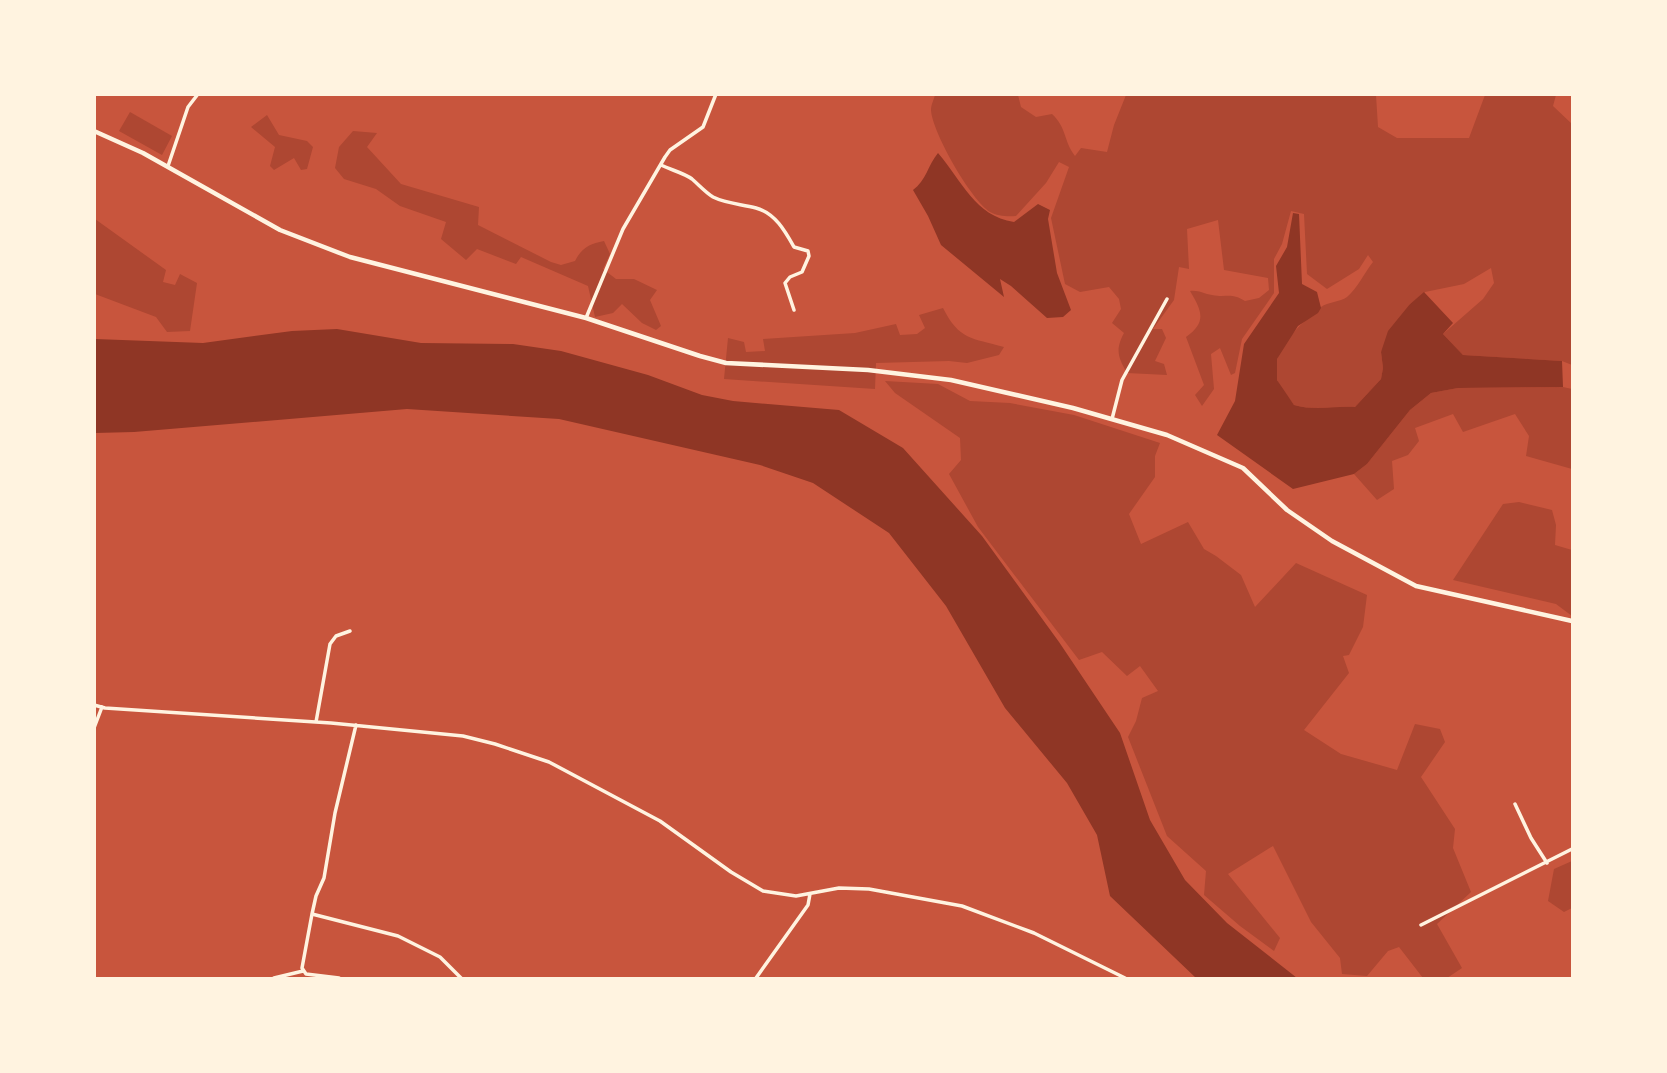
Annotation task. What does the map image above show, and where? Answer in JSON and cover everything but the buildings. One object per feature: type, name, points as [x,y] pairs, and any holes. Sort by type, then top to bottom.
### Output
[{"type":"street","points":[[168,167],[188,107],[198,94]]},
{"type":"street","points":[[586,318],[624,229],[661,165],[670,150],[703,127],[716,94]]},
{"type":"street","points":[[94,131],[168,167],[280,230],[350,257],[586,318],[726,363],[868,370],[951,380],[1005,391],[1167,435],[1243,468],[1287,510],[1332,541],[1416,586],[1572,621]]},
{"type":"street","points":[[661,165],[690,177],[716,198],[743,207],[757,208],[768,214],[781,226],[794,247],[808,251],[809,256],[802,272],[790,277],[785,283],[794,310]]},
{"type":"street","points":[[1112,419],[1122,380],[1167,299]]},
{"type":"street","points":[[316,722],[330,644],[336,636],[350,631]]},
{"type":"street","points":[[94,705],[356,725],[463,736],[495,744],[549,762],[660,821],[731,872],[764,891],[796,896],[839,888],[869,889],[962,906],[1034,933],[1125,978]]},
{"type":"street","points":[[94,728],[102,707]]},
{"type":"street","points":[[303,971],[312,914],[324,878],[335,813],[356,725]]},
{"type":"street","points":[[1515,804],[1531,838],[1547,863]]},
{"type":"street","points":[[1421,925],[1573,849]]},
{"type":"street","points":[[756,978],[808,905],[810,894]]},
{"type":"street","points":[[312,914],[398,936],[440,957],[461,978]]},
{"type":"street","points":[[274,978],[303,971],[339,978]]},
{"type":"shaded area","points":[[935,95],[1018,95],[1021,107],[1036,117],[1052,114],[1060,124],[1075,156],[1081,148],[1107,152],[1126,95],[1376,95],[1378,127],[1397,138],[1469,138],[1485,95],[1556,95],[1553,106],[1572,124],[1572,365],[1562,361],[1463,355],[1443,334],[1483,299],[1494,283],[1491,268],[1464,284],[1425,292],[1410,304],[1381,352],[1381,379],[1355,407],[1317,408],[1294,405],[1278,382],[1275,371],[1281,349],[1296,330],[1321,307],[1351,294],[1373,262],[1368,255],[1359,269],[1327,289],[1307,274],[1304,214],[1291,211],[1282,244],[1274,259],[1274,293],[1242,339],[1235,373],[1231,375],[1220,348],[1211,354],[1214,389],[1202,406],[1195,395],[1204,385],[1186,337],[1200,321],[1200,310],[1190,291],[1232,296],[1245,301],[1259,298],[1269,290],[1268,278],[1224,270],[1218,220],[1187,229],[1189,269],[1179,267],[1174,300],[1153,329],[1162,329],[1166,338],[1155,361],[1164,364],[1167,375],[1127,373],[1119,353],[1119,344],[1124,333],[1112,323],[1121,309],[1119,299],[1109,287],[1080,292],[1065,284],[1051,218],[1069,167],[1059,162],[1046,183],[1016,216],[990,212],[963,180],[945,149],[931,110]]},
{"type":"shaded area","points":[[130,112],[172,136],[162,155],[119,131]]},
{"type":"shaded area","points":[[267,115],[279,135],[307,141],[313,147],[307,169],[301,170],[294,158],[274,170],[270,166],[275,147],[251,127]]},
{"type":"shaded area","points":[[353,131],[377,133],[367,147],[401,184],[479,207],[478,225],[551,262],[561,265],[575,261],[587,247],[604,241],[610,254],[603,269],[616,279],[634,279],[657,290],[650,300],[661,326],[656,330],[642,323],[622,304],[613,313],[595,317],[588,286],[521,257],[516,264],[477,249],[466,260],[441,239],[446,222],[400,206],[376,189],[344,179],[335,168],[339,147]]},
{"type":"shaded area","points":[[938,153],[970,196],[989,213],[1014,222],[1038,204],[1050,210],[1048,219],[1057,273],[1071,310],[1063,317],[1047,318],[1000,279],[1004,297],[941,245],[913,190],[921,182]]},
{"type":"shaded area","points":[[1293,213],[1299,214],[1302,284],[1317,292],[1321,308],[1298,326],[1277,359],[1277,380],[1294,405],[1317,408],[1355,407],[1381,379],[1381,352],[1388,331],[1410,304],[1424,292],[1453,323],[1443,334],[1463,355],[1562,361],[1563,387],[1458,388],[1431,393],[1410,410],[1367,464],[1354,474],[1293,489],[1217,435],[1235,401],[1244,344],[1279,293],[1276,266],[1287,247]]},
{"type":"shaded area","points":[[95,219],[166,270],[163,282],[175,285],[180,274],[197,283],[190,331],[167,332],[156,317],[95,294]]},
{"type":"shaded area","points":[[943,308],[961,332],[1004,347],[999,355],[967,363],[876,363],[875,389],[724,379],[728,338],[744,342],[746,352],[765,351],[763,339],[855,333],[896,324],[900,335],[917,334],[925,328],[919,315]]},
{"type":"shaded area","points":[[337,329],[421,343],[513,344],[561,351],[648,375],[702,395],[733,401],[839,410],[903,448],[982,536],[1059,642],[1120,733],[1150,820],[1185,880],[1227,923],[1297,978],[1196,978],[1110,896],[1097,835],[1067,783],[1005,708],[946,606],[889,533],[813,483],[760,465],[559,419],[407,409],[95,433],[95,339],[203,343],[292,331]]},
{"type":"shaded area","points":[[885,381],[938,384],[970,401],[1010,403],[1074,415],[1160,443],[1155,456],[1155,477],[1129,514],[1141,544],[1188,522],[1204,549],[1241,575],[1255,607],[1296,563],[1367,595],[1363,627],[1349,655],[1343,656],[1349,673],[1304,730],[1341,754],[1397,770],[1415,724],[1440,729],[1445,742],[1421,777],[1455,829],[1453,848],[1471,892],[1437,924],[1462,968],[1447,978],[1423,978],[1399,947],[1388,951],[1367,976],[1342,974],[1340,958],[1311,922],[1273,846],[1228,874],[1280,938],[1274,951],[1204,895],[1206,871],[1167,836],[1128,737],[1136,721],[1142,698],[1158,691],[1140,666],[1127,676],[1102,652],[1079,660],[978,527],[949,474],[961,460],[960,438],[895,393]]},
{"type":"shaded area","points":[[1458,388],[1572,389],[1572,469],[1526,456],[1529,436],[1515,414],[1463,432],[1453,414],[1415,428],[1419,441],[1408,455],[1392,461],[1394,489],[1377,500],[1354,474],[1367,464],[1410,410],[1431,393]]},
{"type":"shaded area","points":[[1519,502],[1552,510],[1556,525],[1555,545],[1572,550],[1572,616],[1556,604],[1453,580],[1503,504]]},
{"type":"shaded area","points":[[1572,861],[1572,908],[1564,912],[1548,901],[1554,869]]}]
